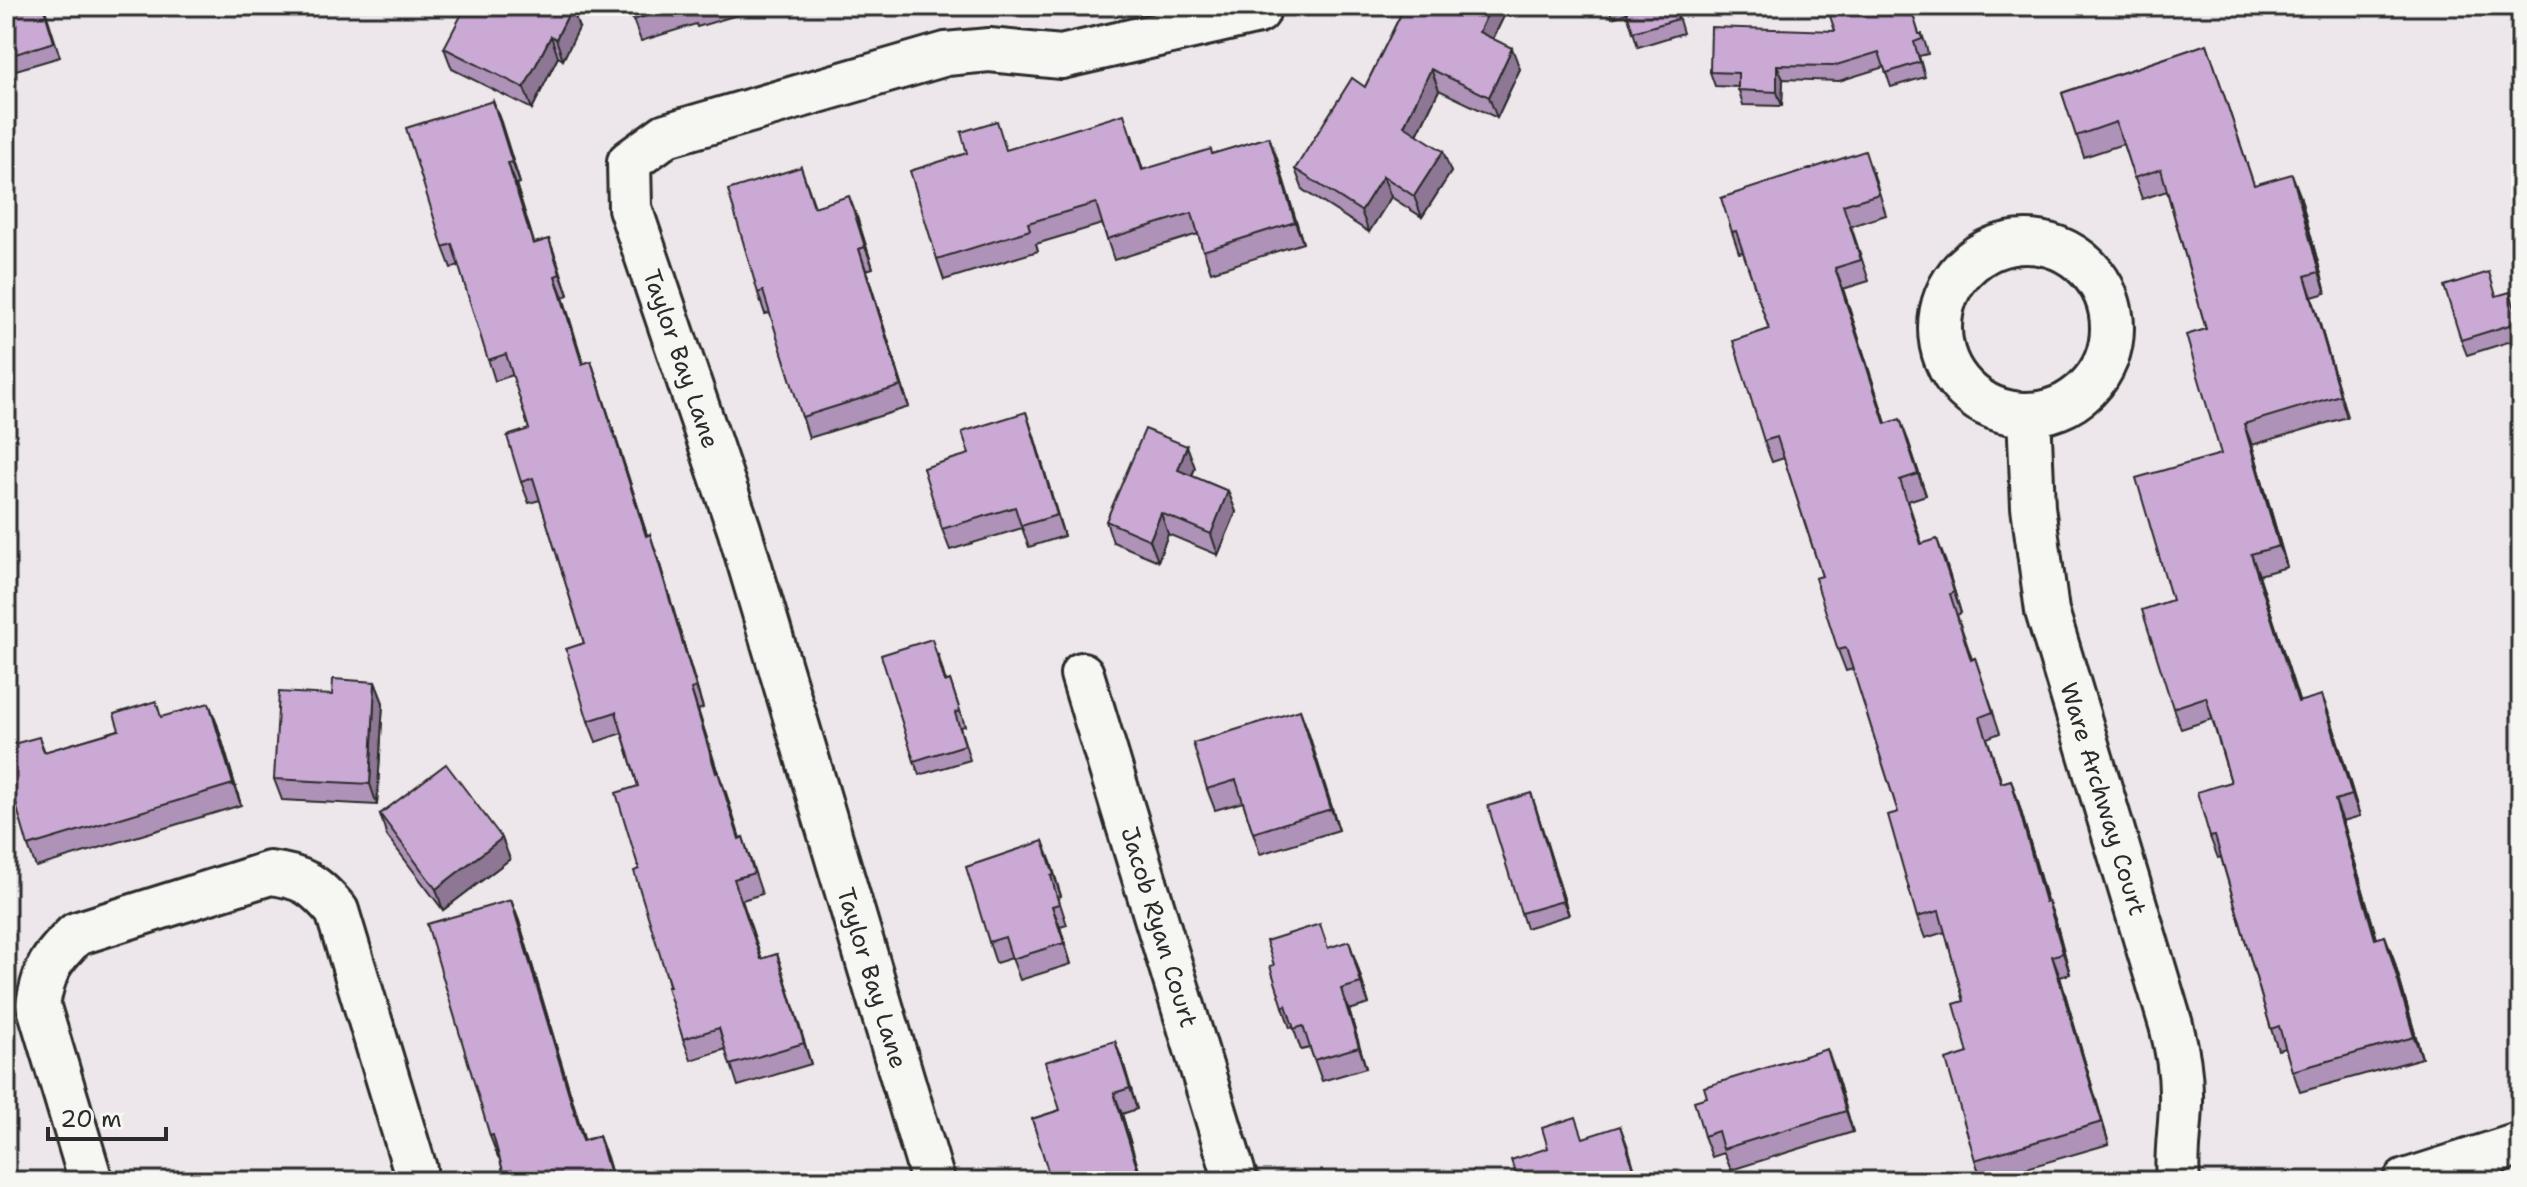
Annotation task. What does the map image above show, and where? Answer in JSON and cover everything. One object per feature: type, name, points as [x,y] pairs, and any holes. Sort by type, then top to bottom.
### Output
[{"type":"street","name":"Taylor Bay Lane","points":[[933,1181],[739,529],[630,208],[629,162],[666,135],[946,54],[989,50],[1061,57],[1258,12]]},
{"type":"street","points":[[2016,242],[2043,243],[2069,253],[2091,271],[2105,295],[2112,322],[2109,349],[2098,375],[2080,395],[2056,409],[2029,414],[2000,410],[1973,396],[1954,375],[1942,348],[1940,319],[1948,290],[1965,266],[1989,249],[2016,242]]},
{"type":"street","name":"Ware Archway Court","points":[[2029,414],[2033,507],[2047,611],[2180,1061],[2182,1096],[2176,1158],[2178,1181]]},
{"type":"street","name":"Jacob Ryan Court","points":[[1082,674],[1236,1181]]},
{"type":"street","points":[[91,1181],[38,1004],[44,974],[55,955],[76,934],[270,873],[292,875],[317,888],[337,911],[415,1169],[415,1181]]},
{"type":"street","points":[[2405,1181],[2521,1144]]},
{"type":"building","points":[[43,6],[54,42],[6,57],[6,8]]},
{"type":"building","points":[[466,6],[572,7],[556,39],[551,36],[524,88],[444,48]]},
{"type":"building","points":[[628,6],[679,6],[633,20]]},
{"type":"building","points":[[1405,6],[1491,6],[1479,32],[1512,48],[1489,97],[1431,69],[1404,126],[1443,151],[1414,196],[1383,176],[1361,211],[1295,169],[1352,78],[1365,87]]},
{"type":"building","points":[[1625,6],[1674,6],[1678,19],[1633,32]]},
{"type":"building","points":[[1842,6],[1910,6],[1919,34],[1922,34],[1922,39],[1914,42],[1920,62],[1886,73],[1879,52],[1833,66],[1777,65],[1777,92],[1738,90],[1738,73],[1710,72],[1711,27],[1835,31],[1828,10]]},
{"type":"building","points":[[2207,44],[2254,185],[2292,174],[2319,272],[2305,276],[2340,395],[2244,424],[2279,546],[2251,554],[2298,702],[2322,695],[2352,795],[2335,800],[2375,939],[2385,936],[2414,1037],[2292,1071],[2279,1026],[2271,1029],[2215,836],[2210,837],[2197,792],[2231,782],[2206,697],[2173,708],[2142,610],[2172,600],[2136,478],[2221,454],[2186,335],[2206,329],[2161,169],[2134,178],[2116,122],[2076,136],[2062,93]]},
{"type":"building","points":[[493,101],[533,244],[549,239],[560,274],[555,276],[582,364],[591,361],[646,536],[650,534],[696,687],[691,689],[716,773],[739,839],[743,837],[754,873],[734,879],[761,959],[777,954],[804,1043],[730,1065],[719,1028],[683,1039],[634,871],[639,869],[616,793],[638,786],[616,712],[588,721],[566,649],[584,643],[533,478],[521,482],[507,436],[529,429],[506,354],[488,360],[452,244],[443,247],[406,128]]},
{"type":"building","points":[[1124,114],[1142,170],[1211,149],[1212,154],[1269,137],[1295,222],[1203,251],[1192,213],[1107,239],[1096,203],[1028,223],[1030,230],[937,259],[910,171],[967,153],[961,132],[997,121],[1006,150]]},
{"type":"building","points":[[1865,151],[1879,194],[1843,205],[1861,260],[1835,268],[1885,424],[1900,419],[1918,474],[1900,480],[1921,544],[1937,539],[1971,660],[1975,658],[1993,712],[1980,717],[2001,783],[2011,780],[2045,902],[2048,901],[2063,953],[2052,956],[2102,1122],[1975,1160],[1946,1060],[1968,1053],[1954,1004],[1964,1001],[1939,911],[1917,917],[1888,815],[1898,812],[1846,648],[1838,650],[1815,578],[1822,576],[1777,437],[1764,441],[1733,341],[1769,329],[1736,231],[1732,232],[1721,198]]},
{"type":"building","points":[[801,167],[814,207],[849,196],[865,247],[859,249],[901,386],[802,417],[763,291],[758,293],[728,190]]},
{"type":"building","points":[[2489,272],[2496,296],[2510,292],[2519,322],[2461,340],[2444,286]]},
{"type":"building","points":[[1026,412],[1057,515],[1021,526],[1015,507],[942,529],[923,468],[969,454],[962,432]]},
{"type":"building","points":[[1145,429],[1187,446],[1178,470],[1228,491],[1211,534],[1161,513],[1150,540],[1106,521]]},
{"type":"building","points":[[932,639],[945,682],[950,680],[960,711],[955,713],[965,745],[914,761],[881,655]]},
{"type":"building","points":[[333,679],[375,682],[370,784],[274,779],[279,692],[332,695]]},
{"type":"building","points":[[156,701],[161,717],[209,703],[233,784],[28,846],[6,770],[6,746],[39,737],[44,752],[119,730],[114,714]]},
{"type":"building","points":[[1300,710],[1331,809],[1253,833],[1236,780],[1207,789],[1193,743]]},
{"type":"building","points":[[446,764],[502,838],[436,889],[380,814]]},
{"type":"building","points":[[1531,793],[1563,901],[1521,913],[1488,806]]},
{"type":"building","points":[[1043,841],[1059,904],[1052,906],[1064,943],[1012,959],[1005,937],[989,942],[966,867]]},
{"type":"building","points":[[511,900],[583,1141],[599,1136],[612,1181],[506,1181],[427,924]]},
{"type":"building","points":[[2521,907],[2521,944],[2510,910]]},
{"type":"building","points":[[1320,924],[1328,948],[1349,941],[1361,983],[1341,989],[1359,1047],[1314,1060],[1303,1026],[1294,1029],[1286,1005],[1283,1007],[1266,941]]},
{"type":"building","points":[[1115,1041],[1130,1088],[1114,1093],[1141,1181],[1081,1181],[1078,1171],[1051,1180],[1032,1119],[1060,1110],[1045,1062]]},
{"type":"building","points":[[1827,1049],[1846,1111],[1723,1149],[1718,1131],[1704,1136],[1694,1101],[1707,1097],[1704,1087]]},
{"type":"building","points":[[1576,1117],[1583,1138],[1620,1126],[1637,1179],[1518,1181],[1511,1160],[1548,1148],[1542,1128]]}]
